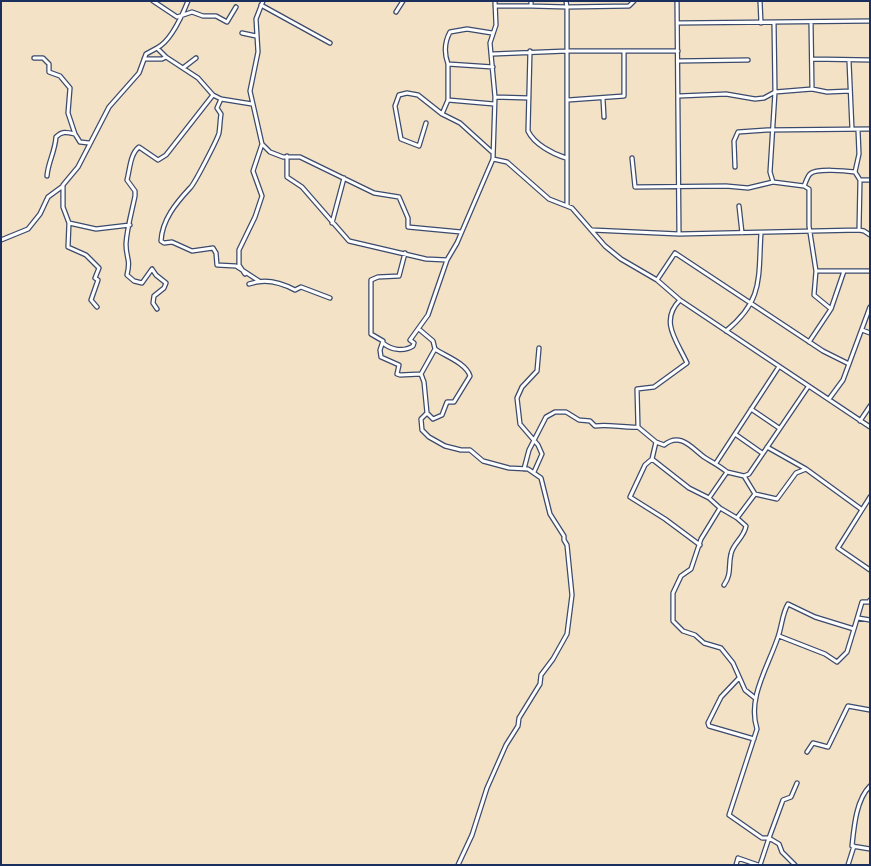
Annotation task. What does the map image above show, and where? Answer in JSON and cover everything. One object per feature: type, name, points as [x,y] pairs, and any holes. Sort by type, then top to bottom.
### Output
[{"type":"street","points":[[153,1],[178,17],[192,12],[203,16],[216,16],[227,22],[236,7]]},
{"type":"street","points":[[1,240],[28,229],[44,208],[48,197],[63,185],[78,167],[89,143],[110,107],[139,74],[143,59],[150,51],[165,44],[184,15],[188,1]]},
{"type":"street","points":[[396,12],[403,1]]},
{"type":"street","points":[[566,1],[568,100],[567,206]]},
{"type":"street","points":[[405,253],[398,276],[378,277],[371,280],[371,334],[392,349],[411,348],[414,343],[410,340],[420,330],[434,298],[447,260],[462,232],[493,158],[495,98],[493,54],[490,43],[496,25],[495,4],[531,3],[567,7],[602,3],[629,6],[634,1]]},
{"type":"street","points":[[677,1],[679,234]]},
{"type":"street","points":[[760,1],[761,23]]},
{"type":"street","points":[[330,43],[262,3],[256,19],[258,52],[250,84],[252,104],[262,144],[270,152],[300,158],[374,193],[399,197],[408,218],[408,227],[462,232]]},
{"type":"street","points":[[678,23],[870,20]]},
{"type":"street","points":[[811,22],[812,89]]},
{"type":"street","points":[[773,182],[770,172],[776,92],[774,23]]},
{"type":"street","points":[[442,114],[448,100],[448,64],[445,52],[446,41],[450,32],[467,29],[492,33]]},
{"type":"street","points":[[242,33],[256,36]]},
{"type":"street","points":[[157,48],[166,57],[203,83],[213,95],[221,99],[252,104]]},
{"type":"street","points":[[493,54],[530,51],[678,51]]},
{"type":"street","points":[[530,51],[530,135],[552,152],[566,158]]},
{"type":"street","points":[[568,100],[624,96],[624,52]]},
{"type":"street","points":[[143,59],[162,60],[166,57]]},
{"type":"street","points":[[34,58],[43,58],[49,64],[49,72],[60,76],[70,88],[68,113],[74,134],[80,142],[89,143]]},
{"type":"street","points":[[183,68],[196,58]]},
{"type":"street","points":[[813,59],[870,60]]},
{"type":"street","points":[[678,61],[748,60]]},
{"type":"street","points":[[849,61],[852,129]]},
{"type":"street","points":[[448,64],[493,67]]},
{"type":"street","points":[[679,96],[726,94],[755,99],[764,98],[776,92],[812,89],[827,92],[850,91]]},
{"type":"street","points":[[426,123],[419,146],[401,139],[395,106],[399,95],[414,94],[442,114],[460,123],[493,153]]},
{"type":"street","points":[[157,309],[153,304],[154,296],[164,288],[166,283],[152,269],[142,283],[128,276],[130,263],[126,253],[126,242],[135,191],[127,180],[138,146],[158,160],[166,154],[213,95]]},
{"type":"street","points":[[495,98],[529,98]]},
{"type":"street","points":[[221,99],[217,108],[221,114],[219,132],[193,184],[184,193],[162,225],[160,240],[164,244],[172,242],[192,251],[212,248],[216,253],[217,266],[236,266],[245,274],[259,281],[284,285],[295,290],[301,287],[330,298]]},
{"type":"street","points":[[603,99],[604,117]]},
{"type":"street","points":[[448,100],[494,104]]},
{"type":"street","points":[[735,168],[734,141],[738,132],[870,129]]},
{"type":"street","points":[[858,130],[859,154],[855,172],[860,180],[859,230]]},
{"type":"street","points":[[47,176],[48,163],[55,150],[56,137],[65,132],[74,134]]},
{"type":"street","points":[[245,274],[239,265],[238,256],[241,244],[249,232],[260,203],[260,189],[253,171],[262,144]]},
{"type":"street","points":[[287,156],[287,177],[302,187],[349,242],[426,259],[447,260]]},
{"type":"street","points":[[493,158],[507,162],[549,199],[567,206],[605,246],[621,259],[657,280],[680,300],[778,368],[870,427]]},
{"type":"street","points":[[632,158],[635,187],[726,186],[748,188],[773,182],[804,186],[809,189],[809,231],[816,271],[814,295],[831,309]]},
{"type":"street","points":[[804,186],[808,176],[814,172],[844,170],[855,172]]},
{"type":"street","points":[[332,223],[344,178]]},
{"type":"street","points":[[860,180],[870,180]]},
{"type":"street","points":[[63,185],[63,208],[69,223],[68,248],[86,255],[98,268],[95,278],[98,280],[91,300],[96,307]]},
{"type":"street","points":[[739,206],[742,233]]},
{"type":"street","points":[[69,223],[96,229],[130,225]]},
{"type":"street","points":[[591,230],[679,234],[859,230],[864,231],[870,236]]},
{"type":"street","points":[[726,331],[740,319],[752,304],[758,282],[761,232]]},
{"type":"street","points":[[657,280],[676,253],[809,342],[850,364]]},
{"type":"street","points":[[816,271],[870,271]]},
{"type":"street","points":[[809,342],[831,309],[844,271]]},
{"type":"street","points":[[249,284],[259,281]]},
{"type":"street","points":[[638,427],[637,389],[654,387],[687,363],[669,326],[671,316],[680,300]]},
{"type":"street","points":[[829,399],[843,380],[870,307]]},
{"type":"street","points":[[420,330],[433,341],[434,349],[421,374],[424,382],[427,413],[433,419],[442,415],[447,402],[454,402],[470,376],[470,372],[456,361],[434,349]]},
{"type":"street","points":[[862,330],[870,333]]},
{"type":"street","points":[[383,343],[380,350],[381,358],[399,365],[397,374],[400,376],[421,374]]},
{"type":"street","points":[[534,472],[542,457],[535,442],[520,424],[517,398],[522,387],[537,371],[539,348]]},
{"type":"street","points":[[716,463],[778,368]]},
{"type":"street","points":[[524,469],[529,450],[535,442],[546,417],[555,412],[566,412],[579,420],[590,421],[595,426],[604,424],[618,428],[638,427],[656,442],[664,444],[670,440],[677,439],[687,442],[727,472],[744,476],[749,474],[808,387]]},
{"type":"street","points":[[860,421],[870,406]]},
{"type":"street","points":[[751,409],[779,428]]},
{"type":"street","points":[[427,413],[421,419],[422,430],[437,442],[452,448],[470,450],[484,461],[496,465],[534,472],[541,478],[550,514],[564,536],[567,545],[572,595],[568,628],[559,649],[542,675],[540,684],[519,718],[518,726],[506,745],[487,788],[472,835],[458,865]]},
{"type":"street","points":[[735,434],[762,453]]},
{"type":"street","points":[[656,442],[652,459],[645,465],[630,497],[665,519],[700,546]]},
{"type":"street","points":[[767,446],[806,469],[861,510]]},
{"type":"street","points":[[652,459],[689,488],[708,498],[746,526],[745,533],[732,551],[731,572],[724,585]]},
{"type":"street","points":[[744,476],[755,494],[777,499],[796,473],[806,469]]},
{"type":"street","points":[[708,498],[727,472]]},
{"type":"street","points":[[737,518],[755,494]]},
{"type":"street","points":[[870,497],[838,548],[870,570]]},
{"type":"street","points":[[720,508],[701,540],[691,569],[681,576],[673,593],[673,622],[683,631],[695,635],[704,643],[721,648],[733,663],[746,690],[755,698]]},
{"type":"street","points":[[779,636],[825,654],[837,662],[847,652],[862,602],[869,602]]},
{"type":"street","points":[[796,865],[782,852],[779,844],[769,838],[762,838],[729,815],[757,730],[754,718],[755,698],[779,636],[788,604],[815,617],[854,629]]},
{"type":"street","points":[[858,618],[870,620]]},
{"type":"street","points":[[739,678],[721,696],[708,723],[727,732],[754,739]]},
{"type":"street","points":[[808,752],[813,743],[828,747],[848,706],[870,710]]},
{"type":"street","points":[[736,865],[738,858],[759,865],[783,800],[791,797],[797,783]]},
{"type":"street","points":[[848,865],[854,846],[852,846],[857,808],[864,792],[870,786]]},
{"type":"street","points":[[854,846],[870,849]]}]
